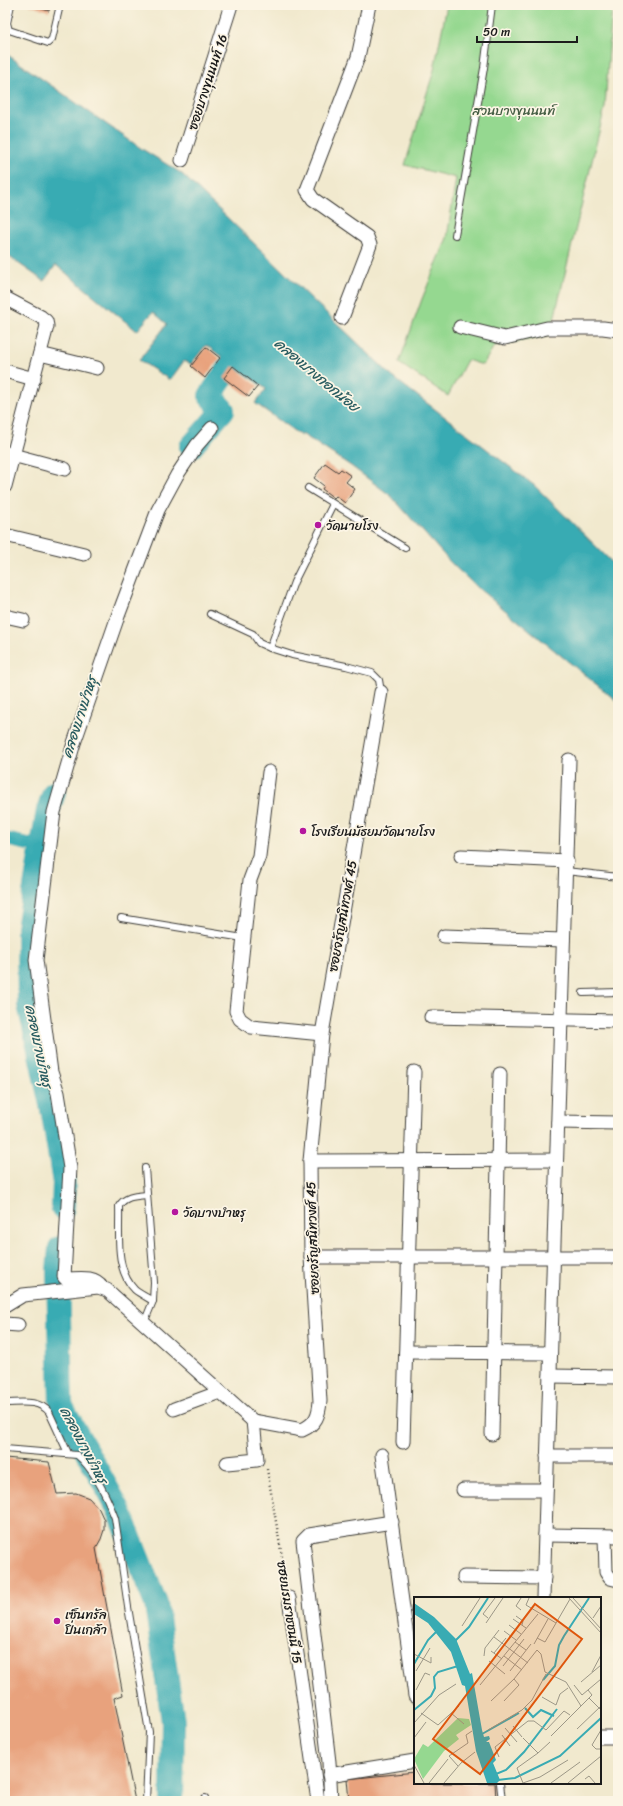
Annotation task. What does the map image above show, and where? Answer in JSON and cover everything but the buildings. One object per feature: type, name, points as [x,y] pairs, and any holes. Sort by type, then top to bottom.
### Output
[{"type":"street","name":"ซอยบางขุนนนท์ 16","points":[[182,160],[231,5]]},
{"type":"street","points":[[342,318],[370,245],[369,240],[367,237],[313,199],[307,190],[358,58],[368,5]]},
{"type":"street","points":[[5,298],[46,321],[34,379],[9,454],[5,486]]},
{"type":"street","points":[[460,327],[505,338],[547,328],[603,328],[618,330]]},
{"type":"street","points":[[40,354],[97,368]]},
{"type":"street","points":[[5,371],[34,379]]},
{"type":"street","points":[[212,428],[197,446],[177,475],[155,517],[118,616],[74,744],[54,812],[45,875],[36,960],[51,1072],[58,1093],[70,1168],[64,1277],[66,1279],[87,1279],[98,1282],[101,1288],[144,1323],[253,1422],[257,1460],[227,1463]]},
{"type":"street","points":[[9,454],[65,469]]},
{"type":"street","points":[[5,535],[84,554]]},
{"type":"street","points":[[5,616],[23,620]]},
{"type":"street","name":"ซอยจรัญสนิทวงศ์ 45","points":[[253,1422],[302,1430],[316,1421],[319,1413],[320,1393],[312,1257],[310,1161],[322,1034],[381,692]]},
{"type":"street","points":[[543,1597],[563,940],[567,866],[569,760]]},
{"type":"street","points":[[268,772],[259,856],[250,880],[236,1011],[240,1019],[251,1027],[322,1034]]},
{"type":"street","points":[[461,856],[567,866]]},
{"type":"street","points":[[444,936],[563,940]]},
{"type":"street","points":[[432,1017],[618,1021]]},
{"type":"street","points":[[403,1442],[414,1072]]},
{"type":"street","points":[[492,1434],[500,1074]]},
{"type":"street","points":[[558,1122],[618,1123]]},
{"type":"street","points":[[310,1161],[556,1160]]},
{"type":"street","points":[[312,1257],[618,1257]]},
{"type":"street","points":[[5,1306],[23,1295],[37,1292],[101,1288]]},
{"type":"street","points":[[5,1324],[18,1325]]},
{"type":"street","points":[[406,1352],[550,1353]]},
{"type":"street","points":[[550,1376],[618,1377]]},
{"type":"street","points":[[174,1409],[220,1392]]},
{"type":"street","points":[[382,1455],[414,1688]]},
{"type":"street","points":[[547,1456],[618,1456]]},
{"type":"street","points":[[463,1490],[546,1490]]},
{"type":"street","points":[[332,1801],[303,1541],[309,1535],[392,1522]]},
{"type":"street","points":[[545,1535],[612,1536],[606,1572],[610,1578],[618,1580]]},
{"type":"street","points":[[464,1577],[544,1578]]},
{"type":"street","name":"ซฮยบรมราชชนนี 15","points":[[289,1598],[318,1801]]},
{"type":"street","points":[[601,1737],[618,1737]]},
{"type":"street","points":[[329,1775],[414,1761]]},
{"type":"lane","points":[[11,5],[6,23],[9,30],[48,43],[52,39],[60,5]]},
{"type":"lane","points":[[455,235],[484,68],[492,5]]},
{"type":"lane","points":[[308,488],[405,548]]},
{"type":"lane","points":[[270,648],[294,582],[333,504]]},
{"type":"lane","points":[[210,614],[253,634],[259,643],[270,648],[292,655],[346,666],[372,674],[380,680],[381,692]]},
{"type":"lane","points":[[567,866],[618,877]]},
{"type":"lane","points":[[122,918],[243,938]]},
{"type":"lane","points":[[583,993],[618,992]]},
{"type":"lane","points":[[144,1323],[153,1302],[154,1282],[145,1168]]},
{"type":"lane","points":[[147,1195],[127,1198],[119,1206],[120,1257],[122,1269],[127,1280],[136,1290],[153,1302]]},
{"type":"lane","points":[[5,1403],[37,1403],[44,1407],[49,1412],[68,1454]]},
{"type":"lane","points":[[5,1449],[77,1455],[82,1460],[110,1505],[115,1518],[149,1732],[146,1801]]},
{"type":"lane","points":[[500,1784],[502,1801]]},
{"type":"path","name":"ซฮยบรมราชชนนี 15","points":[[266,1468],[289,1598]]},
{"type":"green space","name":"สวนบางขุนนนท์","points":[[447,5],[612,5],[605,107],[550,336],[494,346],[483,365],[467,360],[448,396],[399,363],[422,299],[447,238],[456,178],[405,165],[434,70]]},
{"type":"water","name":"คลองบางกอกน้อย","points":[[5,53],[142,149],[181,173],[393,377],[535,486],[618,568],[618,702],[479,589],[452,564],[391,496],[351,466],[302,434],[301,436],[255,403],[266,389],[233,365],[230,369],[219,363],[223,358],[206,345],[191,364],[184,361],[170,380],[139,360],[167,324],[153,312],[137,331],[56,265],[44,281],[5,254]]},
{"type":"waterway","name":"คลองบางบำหรุ","points":[[191,447],[223,410],[210,396],[248,343]]},
{"type":"waterway","name":"คลองบางบำหรุ","points":[[54,793],[48,810],[28,929],[29,1004],[53,1114],[64,1183],[63,1208]]},
{"type":"waterway","points":[[5,839],[42,847]]},
{"type":"waterway","name":"คลองบางบำหรุ","points":[[60,1248],[58,1271],[61,1405],[118,1508],[156,1604],[173,1721],[172,1801]]},
{"type":"place","name":"วัดนายโรง","points":[[318,525]]},
{"type":"place","name":"โรงเรียนมัธยมวัดนายโรง","points":[[303,831]]},
{"type":"place","name":"วัดบางบำหรุ","points":[[175,1212]]},
{"type":"place","name":"เซ็นทรัล ปิ่นเกล้า","points":[[57,1621]]}]
